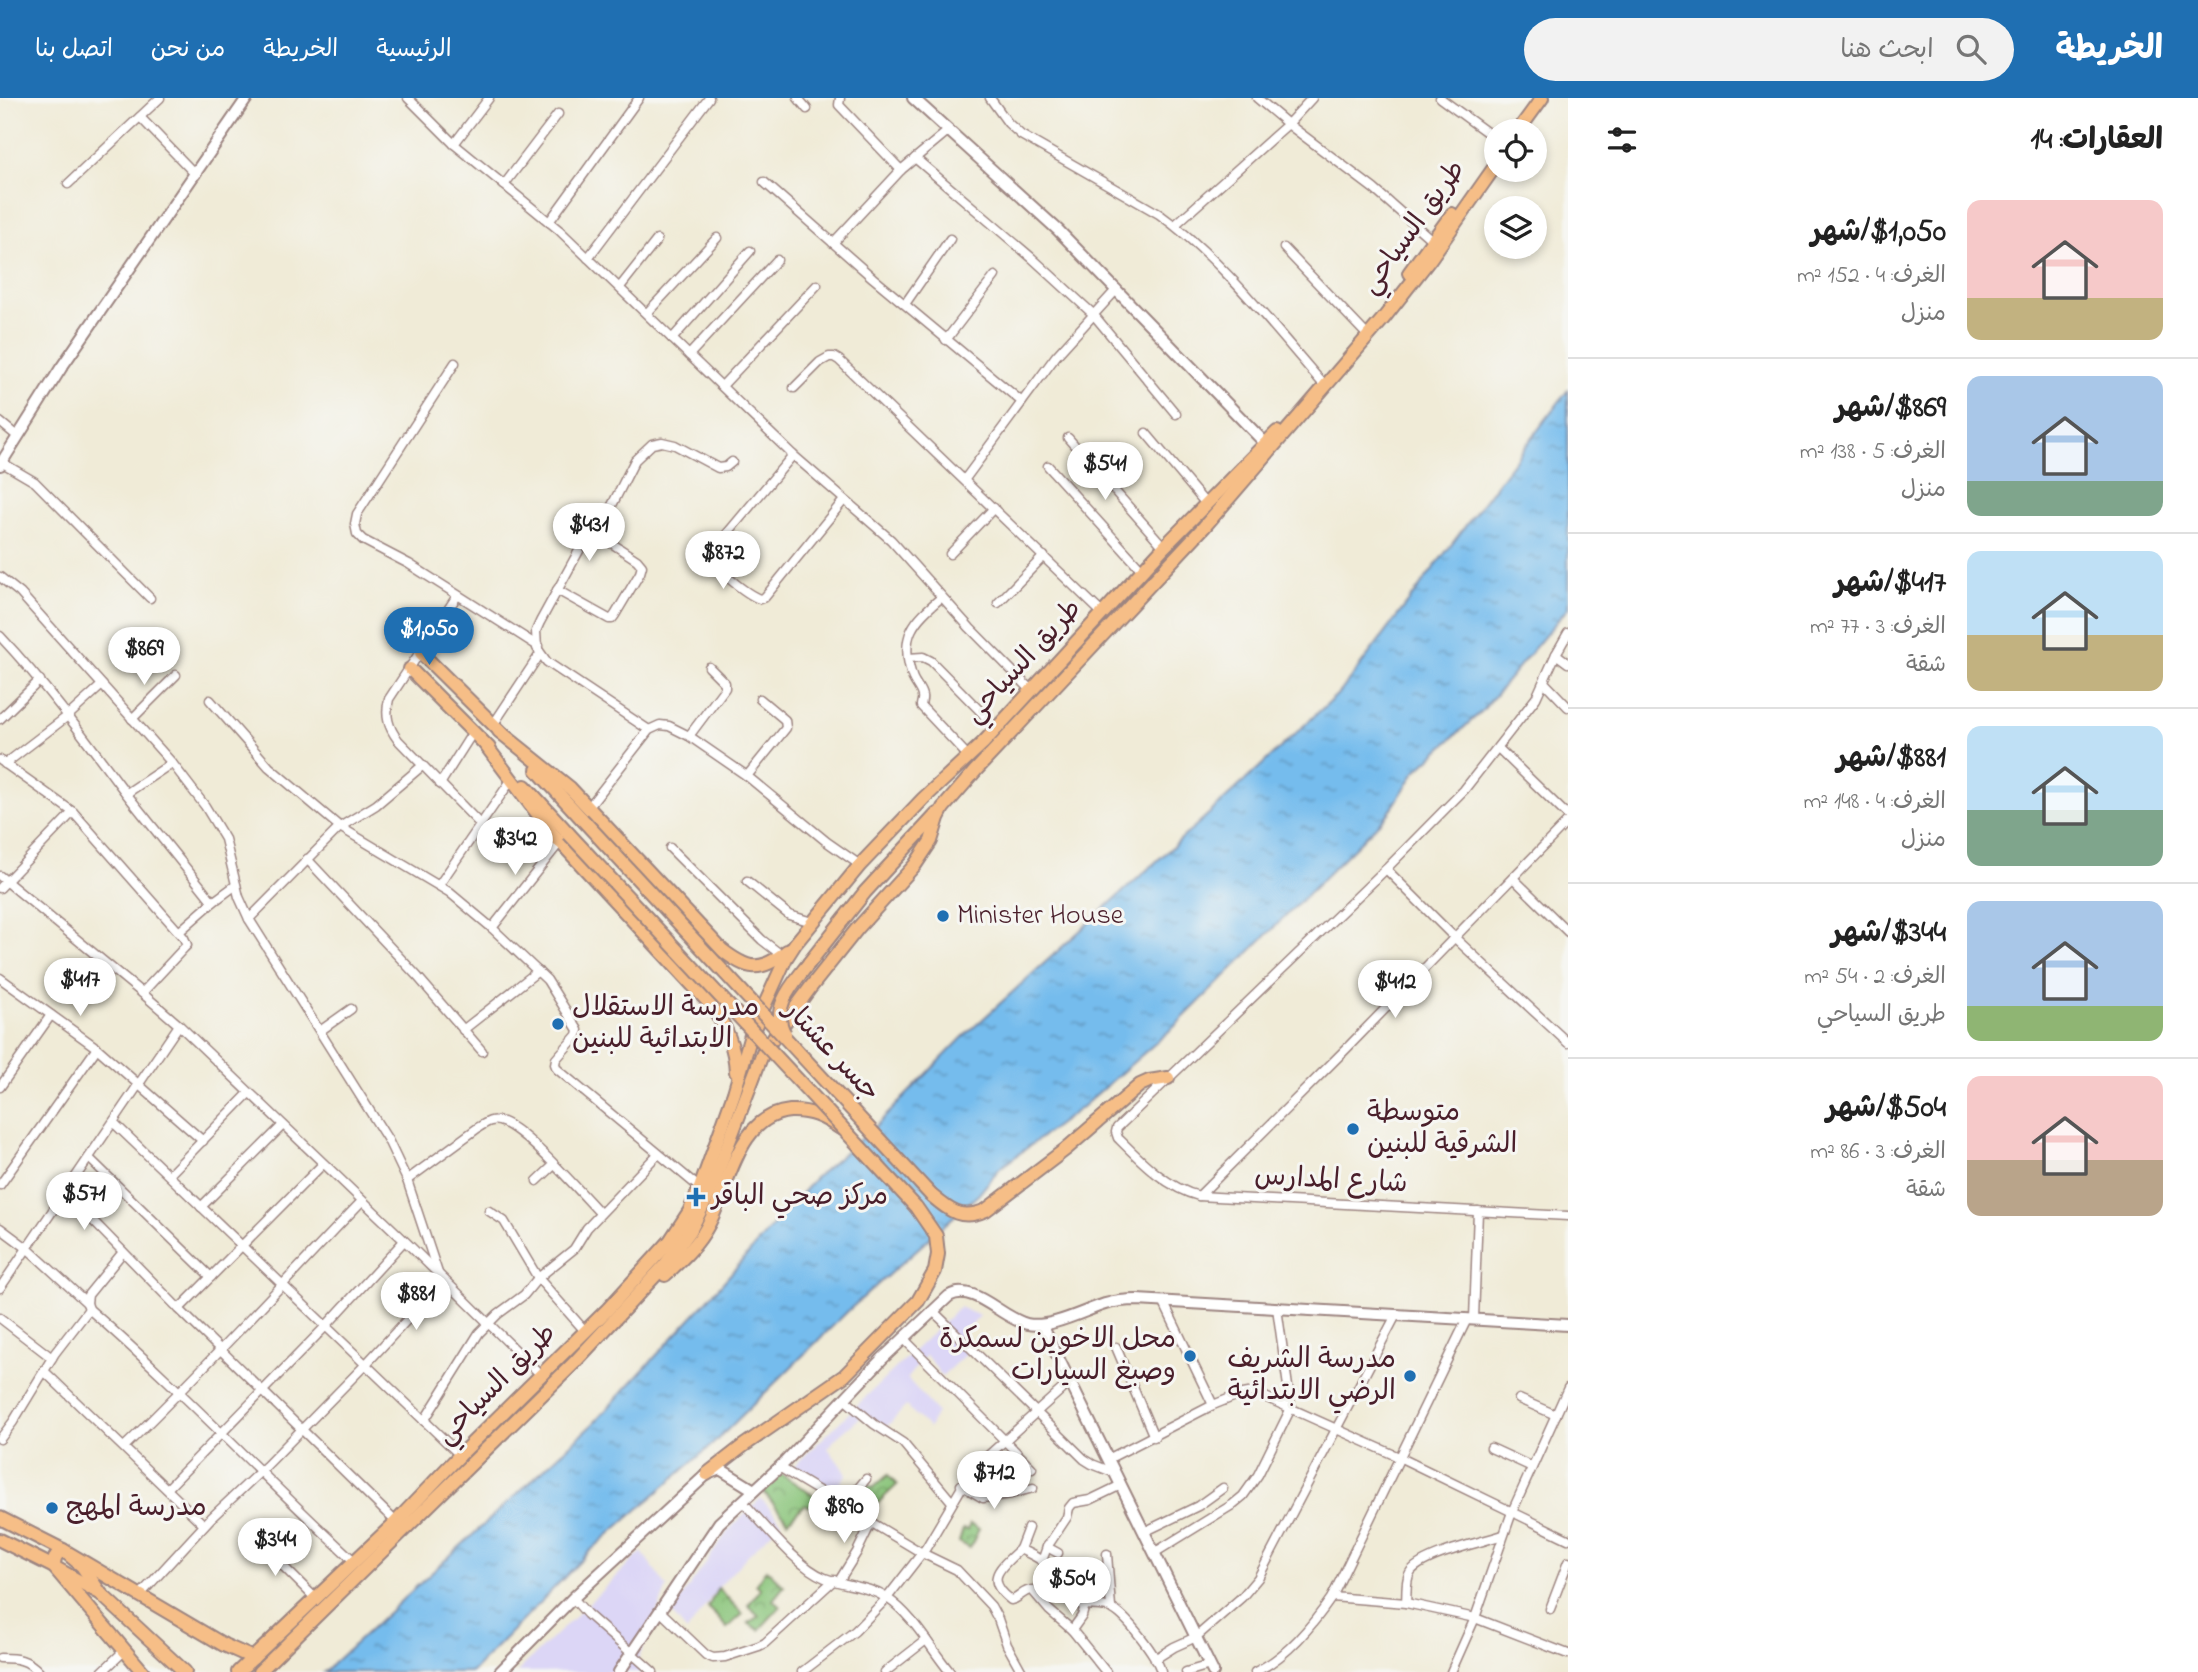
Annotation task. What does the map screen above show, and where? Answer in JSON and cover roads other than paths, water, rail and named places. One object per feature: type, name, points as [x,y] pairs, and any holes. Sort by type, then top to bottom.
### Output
[{"type":"main road","points":[[1527,119],[1542,98]]},
{"type":"main road","name":"طريق السياحي","points":[[1371,332],[1432,240],[1484,172]]},
{"type":"main road","name":"طريق السياحي","points":[[259,1672],[574,1363],[648,1285],[690,1231],[710,1192],[763,1052],[802,997],[926,850],[938,818],[949,800],[1187,547],[1371,332],[1430,259],[1484,182]]},
{"type":"main road","name":"طريق السياحي","points":[[238,1672],[396,1522],[670,1241],[689,1212],[700,1188],[734,1093],[751,1035],[784,957],[860,864],[923,799],[969,757],[1142,570],[1265,443],[1307,407]]},
{"type":"main road","points":[[421,653],[496,728],[570,788],[722,950],[740,964],[754,967],[784,957]]},
{"type":"main road","points":[[410,668],[484,743],[712,1006],[730,1037],[735,1054],[734,1093]]},
{"type":"main road","name":"جسر عشتار","points":[[496,728],[931,1195],[958,1214],[971,1216],[999,1202],[1140,1085],[1168,1078]]},
{"type":"main road","points":[[484,743],[565,838]]},
{"type":"main road","points":[[800,1055],[780,1021],[783,1000],[865,892],[949,800]]},
{"type":"main road","name":"جسر عشتار","points":[[565,838],[856,1141],[916,1207],[936,1236],[938,1254],[934,1271],[927,1287],[905,1316],[855,1367],[832,1386],[753,1439],[707,1474]]},
{"type":"main road","points":[[574,1363],[696,1244],[707,1228],[733,1166],[750,1134],[767,1118],[782,1112],[812,1113],[827,1120],[856,1141]]},
{"type":"main road","points":[[541,1375],[550,1386]]},
{"type":"main road","points":[[0,1518],[63,1550],[224,1644],[253,1658]]},
{"type":"main road","points":[[0,1540],[102,1594]]},
{"type":"main road","points":[[40,1560],[49,1552],[50,1544]]},
{"type":"main road","points":[[63,1550],[55,1557],[54,1567],[143,1672]]},
{"type":"main road","points":[[63,1550],[82,1566],[102,1594],[185,1672]]},
{"type":"street","points":[[68,184],[160,98]]},
{"type":"street","points":[[150,598],[34,482],[1,464],[61,368],[247,98]]},
{"type":"street","points":[[408,98],[454,144],[550,222],[648,313],[793,455],[891,540],[1032,691]]},
{"type":"street","points":[[454,144],[489,98]]},
{"type":"street","points":[[550,222],[639,98]]},
{"type":"street","points":[[588,258],[709,98]]},
{"type":"street","points":[[798,98],[807,109]]},
{"type":"street","points":[[840,98],[839,105],[901,170]]},
{"type":"street","points":[[913,98],[1042,215],[1265,443]]},
{"type":"street","points":[[1257,98],[1374,189],[1432,240]]},
{"type":"street","points":[[1175,225],[1288,124],[1312,98]]},
{"type":"street","points":[[1440,98],[1484,130]]},
{"type":"street","points":[[995,100],[1008,123],[1021,135],[1175,225],[1220,267],[1325,386]]},
{"type":"street","points":[[504,185],[558,114]]},
{"type":"street","points":[[140,117],[196,175]]},
{"type":"street","points":[[833,243],[901,170],[948,130]]},
{"type":"street","points":[[915,158],[1093,314],[1175,414]]},
{"type":"street","points":[[765,182],[946,340],[1022,402]]},
{"type":"street","points":[[648,313],[717,238]]},
{"type":"street","points":[[905,304],[950,239]]},
{"type":"street","points":[[620,287],[657,240]]},
{"type":"street","points":[[1284,248],[1371,332]]},
{"type":"street","points":[[672,339],[750,251]]},
{"type":"street","points":[[689,355],[777,260]]},
{"type":"street","points":[[946,340],[995,276]]},
{"type":"street","points":[[722,386],[817,285]]},
{"type":"street","points":[[965,479],[1056,356],[1117,289]]},
{"type":"street","points":[[794,388],[820,362],[834,357],[965,479],[1103,614]]},
{"type":"street","points":[[455,363],[357,514],[357,534],[363,540],[408,564],[539,650],[547,662],[649,730]]},
{"type":"street","points":[[0,422],[17,436]]},
{"type":"street","points":[[1146,433],[1206,504]]},
{"type":"street","points":[[1068,439],[1164,547]]},
{"type":"street","points":[[496,728],[539,650],[536,631],[557,590],[581,547],[596,533],[635,460],[652,444],[662,442],[675,445],[718,468],[726,467],[732,461]]},
{"type":"street","points":[[793,455],[710,554],[713,563],[746,592],[760,599],[765,597],[844,499]]},
{"type":"street","points":[[1048,466],[1142,570]]},
{"type":"street","points":[[950,554],[994,508]]},
{"type":"street","points":[[557,590],[608,619],[615,615],[642,566],[596,533]]},
{"type":"street","points":[[998,603],[1044,556]]},
{"type":"street","points":[[0,577],[20,593],[172,763],[205,806],[225,839],[236,885],[249,919],[388,1140],[407,1180],[441,1277]]},
{"type":"street","points":[[457,596],[389,699],[387,718],[390,730],[480,824]]},
{"type":"street","points":[[942,597],[921,614],[912,626],[908,657],[913,680],[922,695],[921,706],[969,757]]},
{"type":"street","points":[[1168,1078],[1451,805],[1536,698],[1568,633]]},
{"type":"street","points":[[0,636],[69,715],[213,902]]},
{"type":"street","points":[[1556,654],[1568,663]]},
{"type":"street","points":[[908,657],[923,657],[931,661],[983,714],[994,731]]},
{"type":"street","points":[[688,736],[725,688],[725,682],[709,667]]},
{"type":"street","points":[[132,719],[176,675]]},
{"type":"street","points":[[0,719],[40,680]]},
{"type":"street","points":[[1544,682],[1568,707]]},
{"type":"street","points":[[102,685],[69,715],[3,762],[73,812],[180,931],[187,945],[142,993]]},
{"type":"street","points":[[747,776],[786,728],[785,720],[760,699]]},
{"type":"street","points":[[210,700],[269,767],[340,827],[439,885],[492,928],[538,971],[556,993],[578,1030],[577,1035],[556,1059],[556,1069],[700,1188]]},
{"type":"street","points":[[589,807],[649,730],[660,725],[669,726],[747,776],[827,842],[860,864]]},
{"type":"street","points":[[440,784],[473,732]]},
{"type":"street","points":[[1199,1196],[1455,938],[1568,819],[1498,748]]},
{"type":"street","points":[[127,793],[172,763]]},
{"type":"street","points":[[249,919],[340,827],[376,805],[422,766]]},
{"type":"street","points":[[439,885],[512,779]]},
{"type":"street","points":[[73,812],[2,882],[179,1025],[541,1375]]},
{"type":"street","points":[[492,928],[565,838]]},
{"type":"street","points":[[670,848],[762,940],[784,957]]},
{"type":"street","points":[[307,859],[418,977],[482,1051]]},
{"type":"street","points":[[1386,869],[1568,1044]]},
{"type":"street","points":[[1513,878],[1568,932]]},
{"type":"street","points":[[747,881],[784,912],[794,918],[812,922]]},
{"type":"street","points":[[180,931],[236,885]]},
{"type":"street","points":[[463,1030],[538,971]]},
{"type":"street","points":[[0,978],[97,1048],[203,1141]]},
{"type":"street","points":[[320,1031],[351,1009]]},
{"type":"street","points":[[0,1087],[51,1015]]},
{"type":"street","points":[[0,1288],[179,1025]]},
{"type":"street","points":[[0,1185],[97,1048]]},
{"type":"street","name":"شارع المدارس","points":[[1168,1078],[1116,1132],[1121,1142],[1169,1183],[1185,1193],[1199,1196],[1568,1216]]},
{"type":"street","points":[[169,1174],[249,1093]]},
{"type":"street","points":[[407,1180],[489,1121],[500,1121],[513,1126],[600,1213]]},
{"type":"street","points":[[114,1123],[460,1455]]},
{"type":"street","points":[[201,1207],[283,1125]]},
{"type":"street","points":[[424,1421],[467,1350],[488,1323],[574,1250],[600,1213],[658,1154]]},
{"type":"street","points":[[89,1158],[211,1277]]},
{"type":"street","points":[[179,1308],[323,1164]]},
{"type":"street","points":[[537,1181],[554,1165]]},
{"type":"street","points":[[65,1192],[396,1522]]},
{"type":"street","points":[[124,1447],[180,1393],[362,1201]]},
{"type":"street","points":[[1255,1672],[1275,1660],[1298,1639],[1332,1597],[1471,1319],[1478,1211]]},
{"type":"street","points":[[489,1212],[504,1221],[512,1230],[522,1253],[538,1278],[585,1331]]},
{"type":"street","points":[[0,1228],[27,1248],[354,1561]]},
{"type":"street","points":[[167,1489],[326,1328],[404,1241]]},
{"type":"street","points":[[0,1439],[88,1306],[88,1295],[124,1252]]},
{"type":"street","points":[[139,1595],[204,1525],[366,1364],[441,1277]]},
{"type":"street","points":[[620,1672],[712,1532],[904,1338],[948,1296],[961,1291],[979,1298],[1014,1320],[1042,1325],[1108,1303],[1137,1300],[1568,1325]]},
{"type":"street","points":[[1163,1301],[1213,1405]]},
{"type":"street","points":[[1154,1553],[1243,1496],[1258,1475],[1291,1408],[1277,1308]]},
{"type":"street","points":[[933,1311],[1084,1459],[1115,1473]]},
{"type":"street","points":[[1155,1659],[1196,1637],[1242,1597],[1258,1578],[1396,1315]]},
{"type":"street","points":[[0,1318],[52,1358]]},
{"type":"street","points":[[1042,1325],[1212,1669],[1186,1672]]},
{"type":"street","points":[[904,1338],[1032,1468]]},
{"type":"street","points":[[1116,1347],[1154,1437]]},
{"type":"street","points":[[44,1371],[204,1525]]},
{"type":"street","points":[[802,1672],[855,1632],[887,1598],[922,1553],[972,1470],[1070,1382]]},
{"type":"street","points":[[1451,1672],[1475,1618],[1512,1512],[1568,1388]]},
{"type":"street","points":[[1108,1459],[1213,1405],[1254,1392],[1401,1458],[1568,1539]]},
{"type":"street","points":[[1519,1398],[1556,1415]]},
{"type":"street","points":[[844,1399],[874,1424],[903,1443],[952,1502]]},
{"type":"street","points":[[1491,1448],[1532,1467]]},
{"type":"street","points":[[779,1467],[922,1553],[957,1570],[991,1606],[1022,1672]]},
{"type":"street","points":[[500,1672],[573,1598],[707,1474],[720,1469],[754,1490]]},
{"type":"street","points":[[844,1505],[866,1479]]},
{"type":"street","points":[[961,1485],[983,1498],[1033,1488]]},
{"type":"street","points":[[1041,1561],[1073,1503],[1090,1500],[1121,1485]]},
{"type":"street","points":[[1144,1532],[1198,1506],[1223,1488]]},
{"type":"street","points":[[742,1501],[788,1550],[812,1571],[836,1581],[872,1590],[887,1598],[926,1640],[950,1672]]},
{"type":"street","points":[[660,1611],[705,1655],[719,1658],[759,1646],[836,1581],[857,1552],[872,1521]]},
{"type":"street","points":[[1028,1528],[1020,1549],[997,1572],[996,1580],[1004,1595],[1011,1601],[1027,1590],[1032,1590],[1049,1610],[1072,1630],[1106,1672]]},
{"type":"street","points":[[1406,1603],[1410,1572],[1419,1565],[1430,1558],[1503,1535]]},
{"type":"street","points":[[268,1537],[273,1556],[316,1598]]},
{"type":"street","points":[[1047,1547],[1058,1553]]},
{"type":"street","points":[[1020,1549],[1041,1561],[1053,1573],[1060,1592],[1072,1602],[1111,1608],[1119,1614],[1155,1659],[1161,1672]]},
{"type":"street","points":[[1107,1554],[1111,1608]]},
{"type":"street","points":[[1550,1609],[1568,1562]]},
{"type":"street","points":[[1072,1602],[1090,1573]]},
{"type":"street","points":[[991,1606],[1004,1595]]},
{"type":"street","points":[[1332,1597],[1406,1603],[1475,1618],[1568,1654]]},
{"type":"street","points":[[573,1598],[587,1614],[653,1672]]},
{"type":"street","points":[[1072,1630],[1082,1616],[1085,1605]]},
{"type":"street","points":[[885,1672],[926,1640]]},
{"type":"street","points":[[102,1672],[125,1650]]},
{"type":"street","points":[[0,1658],[19,1658],[32,1664],[39,1672]]},
{"type":"water","points":[[1568,390],[1568,608],[1482,711],[1415,772],[1389,813],[1175,1026],[1082,1107],[1000,1168],[979,1194],[849,1310],[714,1443],[590,1551],[472,1672],[324,1672],[594,1423],[815,1178],[878,1124],[962,1038],[1341,691]]},
{"type":"place","name":"Minister House","points":[[943,916]]},
{"type":"place","name":"مدرسة الاستقلال الابتدائية للبنين","points":[[558,1024]]},
{"type":"place","name":"متوسطة الشرقية للبنين","points":[[1353,1129]]},
{"type":"place","name":"مركز صحي الباقر","points":[[696,1197]]},
{"type":"place","name":"محل الاخوين لسمكرة وصبغ السيارات","points":[[1190,1356]]},
{"type":"place","name":"مدرسة الشريف الرضي الابتدائية","points":[[1410,1376]]},
{"type":"place","name":"مدرسة المهج","points":[[52,1508]]}]
